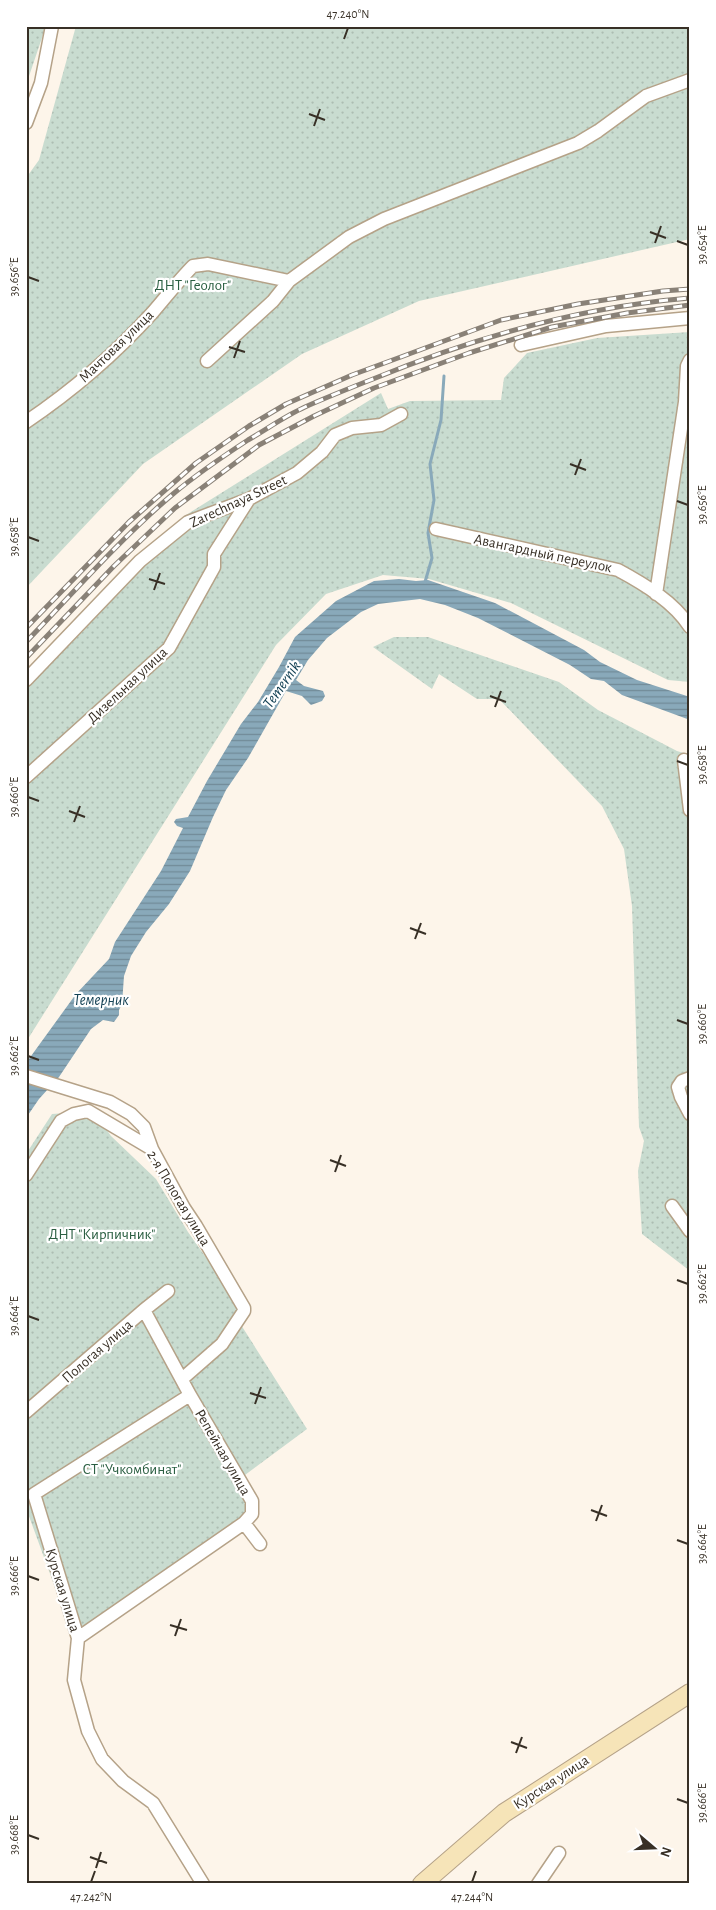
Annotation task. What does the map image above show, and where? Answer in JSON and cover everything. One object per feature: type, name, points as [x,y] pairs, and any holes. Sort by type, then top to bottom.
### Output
[{"type":"street","points":[[26,123],[41,83],[52,26]]},
{"type":"street","points":[[207,361],[273,301],[289,281],[349,237],[384,219],[578,143],[598,131],[646,96],[690,80]]},
{"type":"street","name":"Мачтовая улица","points":[[26,422],[59,400],[107,357],[152,313],[193,266],[208,264],[289,281]]},
{"type":"street","points":[[521,345],[606,326],[690,318]]},
{"type":"street","points":[[656,594],[685,402],[687,366],[690,360]]},
{"type":"street","name":"Zarechnaya Street","points":[[26,680],[140,561],[188,522],[249,499],[296,473],[322,452],[336,435],[352,428],[381,425],[401,414]]},
{"type":"street","name":"Дизельная улица","points":[[26,777],[168,648],[214,567],[214,554],[249,499]]},
{"type":"street","name":"Авангардный переулок","points":[[436,530],[618,570],[644,584],[684,617],[690,627]]},
{"type":"street","points":[[684,760],[690,810]]},
{"type":"street","points":[[26,1076],[110,1102],[131,1114],[144,1127],[152,1149]]},
{"type":"street","points":[[686,1079],[678,1087],[680,1096],[690,1114]]},
{"type":"street","name":"2-я Пологая улица","points":[[26,1175],[61,1121],[74,1114],[88,1111],[152,1149],[184,1208],[244,1308],[244,1311],[222,1344],[182,1379]]},
{"type":"street","points":[[672,1206],[690,1231]]},
{"type":"street","name":"Пологая улица","points":[[26,1412],[144,1310],[168,1292]]},
{"type":"street","name":"Репейная улица","points":[[144,1310],[190,1395],[252,1501],[252,1514],[244,1523]]},
{"type":"street","name":"Курская улица","points":[[190,1395],[34,1494],[78,1638],[74,1680],[88,1731],[102,1759],[123,1781],[153,1803],[203,1884]]},
{"type":"street","points":[[78,1638],[244,1523],[260,1544]]},
{"type":"street","name":"Курская улица","points":[[422,1884],[504,1813],[690,1693]]},
{"type":"street","points":[[538,1884],[559,1853]]},
{"type":"green space","points":[[26,26],[46,26],[26,85]]},
{"type":"green space","name":"ДНТ \"Геолог\"","points":[[76,26],[690,26],[690,239],[419,301],[302,354],[143,464],[26,588],[26,178],[39,160]]},
{"type":"green space","points":[[690,332],[690,682],[668,680],[511,603],[429,579],[383,575],[326,594],[276,645],[26,1042],[26,688],[85,629],[186,515],[381,393],[388,409],[410,401],[501,400],[504,378],[527,353],[597,338]]},
{"type":"green space","points":[[394,637],[428,637],[559,682],[598,710],[677,751],[690,755],[690,1271],[642,1234],[638,1171],[644,1141],[639,1127],[632,906],[624,849],[602,806],[499,699],[477,699],[439,674],[432,689],[373,647]]},
{"type":"green space","name":"СТ \"Учкомбинат\"","points":[[93,1111],[111,1136],[156,1179],[188,1232],[243,1310],[236,1317],[307,1429],[241,1478],[259,1513],[72,1634],[26,1508],[26,1154],[52,1114]]},
{"type":"water","points":[[399,579],[428,580],[495,603],[584,650],[600,662],[637,680],[690,697],[690,720],[622,695],[604,681],[591,679],[570,665],[478,618],[445,605],[420,599],[378,604],[361,612],[327,638],[308,660],[296,680],[304,686],[323,691],[325,696],[322,701],[311,705],[302,696],[286,691],[248,758],[226,790],[190,871],[169,904],[146,932],[131,956],[124,976],[122,1004],[119,1015],[114,1022],[103,1020],[91,1029],[59,1077],[39,1099],[26,1118],[26,1063],[76,994],[109,959],[115,942],[161,871],[183,828],[177,826],[174,822],[176,819],[188,817],[207,781],[241,724],[258,702],[295,637],[336,601],[374,581]]},
{"type":"waterway","points":[[425,582],[432,558],[428,533],[434,500],[430,464],[441,420],[444,376]]},
{"type":"railway","points":[[26,628],[129,522],[196,463],[249,426],[286,404],[352,375],[501,320],[578,304],[663,291],[690,289]]},
{"type":"railway","points":[[26,642],[116,547],[173,494],[248,440],[298,411],[411,364],[489,337],[528,326],[608,309],[690,298]]},
{"type":"railway","points":[[26,658],[114,566],[175,508],[259,445],[314,416],[374,388],[469,353],[552,327],[627,313],[690,305]]},
{"type":"water label","name":"Temernik","points":[[281,684]]},
{"type":"water label","name":"Темерник","points":[[101,999]]},
{"type":"park label","name":"ДНТ \"Кирпичник\"","points":[[102,1234]]}]
